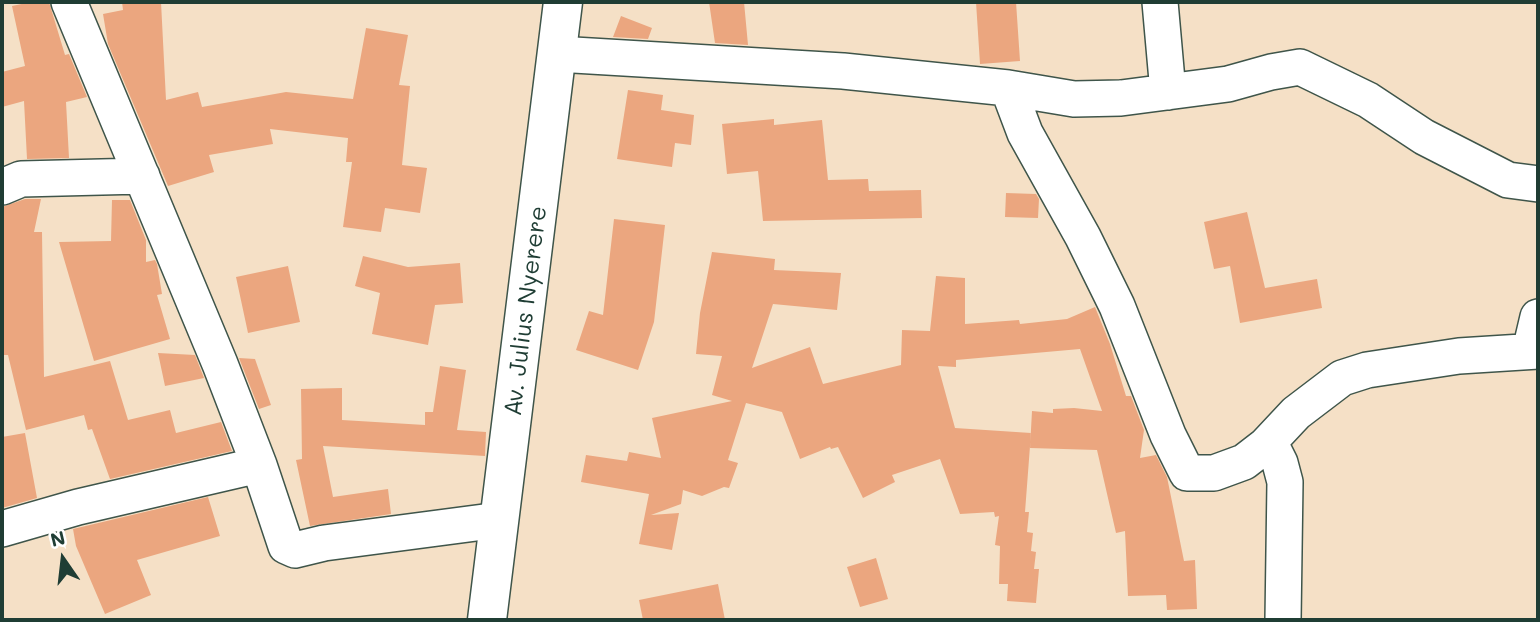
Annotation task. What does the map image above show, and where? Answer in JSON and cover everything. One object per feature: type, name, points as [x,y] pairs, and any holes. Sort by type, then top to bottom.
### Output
[{"type":"main road","name":"Av. Julius Nyerere","points":[[488,620],[563,2]]},
{"type":"street","points":[[69,2],[215,351],[259,465],[284,542],[289,549],[499,520]]},
{"type":"street","points":[[1160,2],[1168,92]]},
{"type":"street","points":[[556,54],[843,71],[1008,88],[1074,99],[1121,98],[1228,84],[1300,67],[1368,100],[1423,136],[1508,180],[1538,184]]},
{"type":"street","points":[[1008,88],[1025,133],[1083,237],[1117,306],[1168,435],[1187,473],[1206,474],[1244,462],[1266,444],[1296,412],[1342,379],[1354,374],[1459,356],[1534,351],[1538,317]]},
{"type":"street","points":[[2,187],[21,179],[142,176]]},
{"type":"street","points":[[1266,444],[1275,453],[1285,482],[1283,620]]},
{"type":"street","points":[[2,529],[78,507],[259,465]]},
{"type":"building","points":[[49,2],[65,55],[69,54],[87,97],[66,102],[69,158],[27,159],[24,101],[2,107],[2,72],[25,66],[12,6]]},
{"type":"building","points":[[122,2],[161,2],[166,100],[198,92],[202,107],[286,92],[353,99],[366,28],[408,35],[399,85],[410,86],[402,165],[427,168],[420,213],[385,208],[381,232],[343,227],[352,162],[346,162],[348,138],[270,129],[273,144],[209,155],[214,172],[168,186],[108,44],[103,14],[123,10]]},
{"type":"building","points":[[709,2],[744,2],[748,45],[715,43]]},
{"type":"building","points":[[976,2],[1016,2],[1020,61],[980,64]]},
{"type":"building","points":[[621,16],[652,28],[648,39],[613,37]]},
{"type":"building","points":[[628,90],[663,95],[661,110],[694,115],[691,145],[675,143],[672,167],[617,159]]},
{"type":"building","points":[[774,119],[774,125],[822,120],[828,180],[868,179],[869,191],[921,190],[922,218],[763,221],[758,171],[727,174],[722,124]]},
{"type":"building","points":[[1006,193],[1036,194],[1039,199],[1038,218],[1005,217]]},
{"type":"building","points":[[25,199],[41,199],[34,232],[42,232],[44,377],[110,361],[128,420],[170,410],[176,433],[221,422],[232,451],[110,479],[92,429],[88,430],[84,415],[26,430],[8,355],[2,355],[2,207]]},
{"type":"building","points":[[112,200],[130,200],[146,240],[146,262],[155,260],[157,264],[162,294],[157,295],[170,339],[94,361],[59,242],[111,241]]},
{"type":"building","points":[[1247,212],[1265,288],[1317,279],[1322,308],[1240,323],[1230,266],[1214,269],[1204,222]]},
{"type":"building","points":[[614,219],[665,225],[654,322],[638,370],[576,350],[589,311],[603,315]]},
{"type":"building","points":[[712,252],[775,259],[774,270],[841,273],[837,310],[773,304],[752,368],[810,347],[823,384],[901,365],[902,330],[930,331],[936,276],[965,278],[965,324],[1019,320],[1020,324],[1067,319],[1095,307],[1126,396],[1131,396],[1144,430],[1140,458],[1156,455],[1167,477],[1184,561],[1195,560],[1197,609],[1167,610],[1166,595],[1128,596],[1125,531],[1116,533],[1097,450],[1030,448],[1030,442],[1025,512],[1029,512],[1027,532],[1033,533],[1031,551],[1036,552],[1034,569],[1039,569],[1036,603],[1007,601],[1008,584],[999,584],[1000,546],[995,545],[999,516],[995,517],[994,512],[960,514],[940,459],[892,475],[895,482],[863,498],[838,447],[830,447],[800,459],[782,412],[746,403],[728,460],[738,463],[729,488],[724,487],[702,496],[683,490],[681,504],[651,515],[679,513],[672,550],[639,544],[649,494],[581,482],[586,455],[627,461],[629,452],[661,458],[652,418],[732,401],[712,395],[722,356],[696,354],[700,313]],"holes":[[[1080,349],[1102,411],[1074,408],[1053,409],[1053,413],[1032,411],[1031,433],[955,428],[938,366],[956,367],[956,360]]]},
{"type":"building","points":[[363,256],[408,267],[460,263],[463,303],[435,305],[428,345],[372,334],[380,293],[355,286]]},
{"type":"building","points":[[288,266],[300,322],[248,333],[236,277]]},
{"type":"building","points":[[158,353],[195,355],[204,378],[165,386]]},
{"type":"building","points":[[239,358],[255,359],[271,405],[259,409]]},
{"type":"building","points":[[440,366],[466,370],[457,430],[486,432],[485,456],[323,446],[333,497],[388,489],[391,514],[310,526],[296,460],[302,459],[301,389],[342,388],[342,420],[425,425],[425,412],[433,412]]},
{"type":"building","points":[[25,433],[37,498],[2,508],[2,437]]},
{"type":"building","points":[[208,497],[220,536],[137,560],[151,595],[105,614],[76,546],[73,529]]},
{"type":"building","points":[[876,558],[888,599],[860,607],[847,567]]},
{"type":"building","points":[[718,584],[725,620],[643,620],[639,600]]}]
